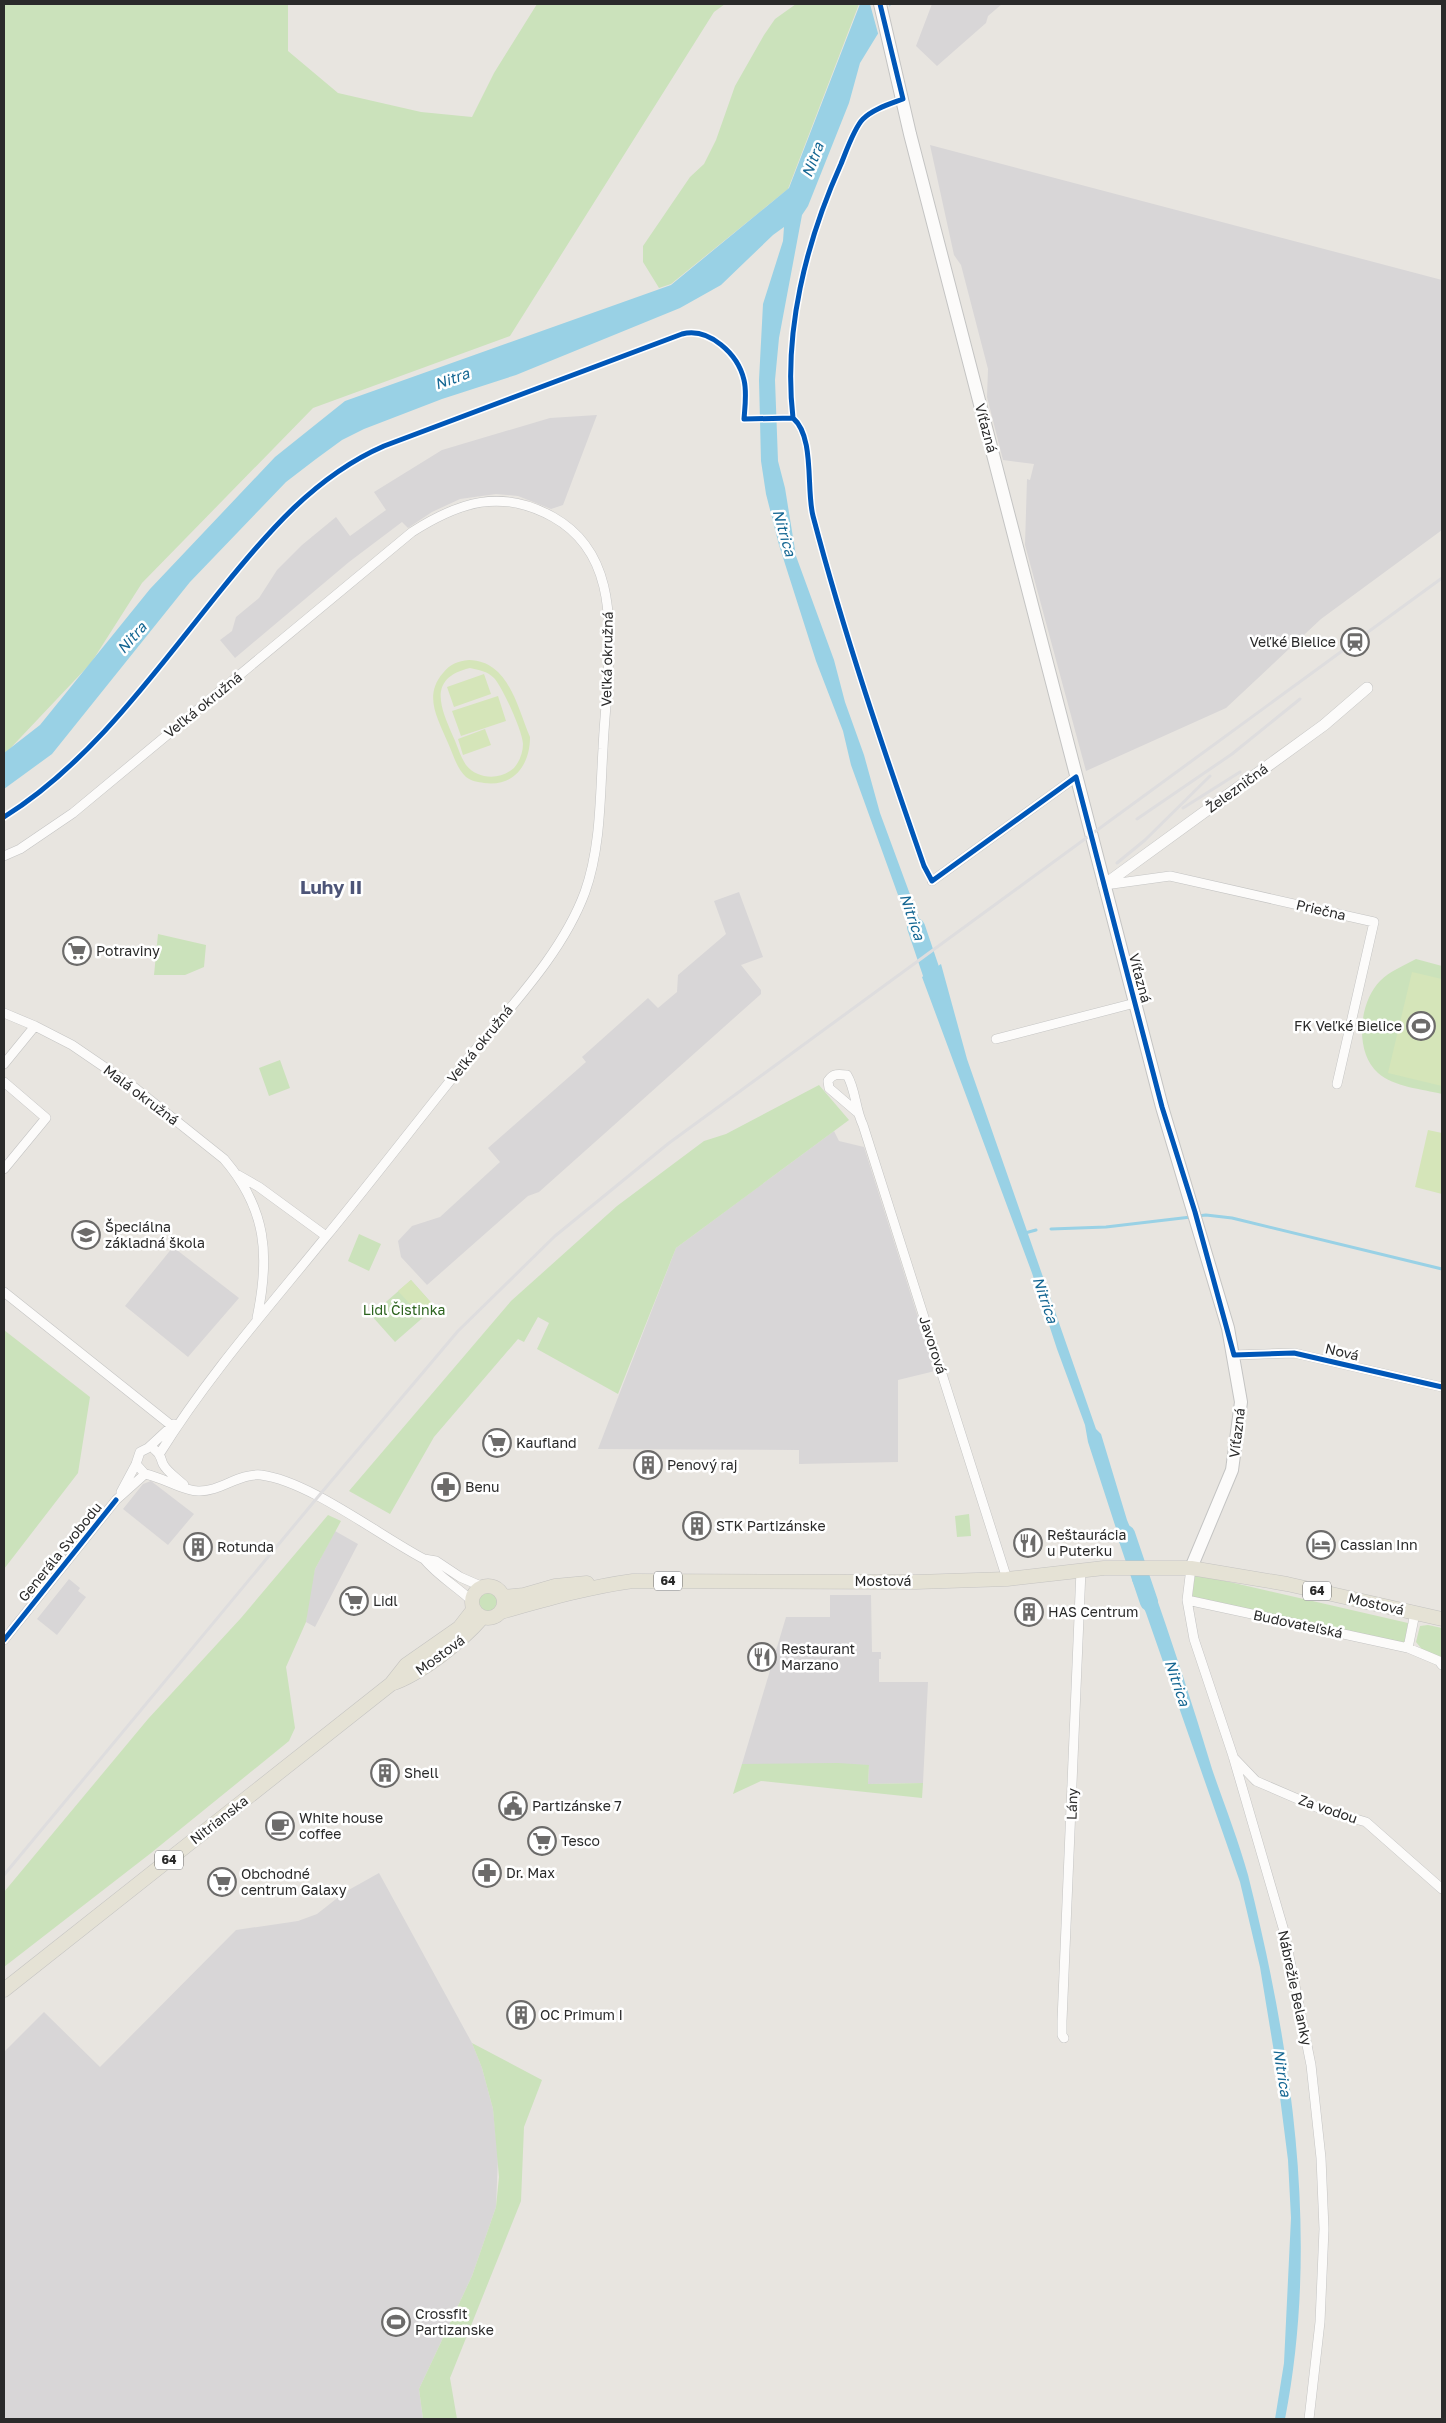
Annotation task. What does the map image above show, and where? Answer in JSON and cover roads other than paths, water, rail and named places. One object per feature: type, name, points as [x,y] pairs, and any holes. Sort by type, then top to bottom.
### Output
[{"type":"main road","name":"Víťazná","points":[[880,4],[910,134],[1162,1107],[1196,1216],[1234,1355],[1241,1402],[1232,1470],[1191,1568]]},
{"type":"main road","name":"Mostová","points":[[501,1612],[554,1597],[593,1590],[602,1585],[633,1581],[916,1582],[1007,1579],[1113,1568],[1191,1568],[1287,1584],[1442,1619]]},
{"type":"main road","name":"Mostová","points":[[503,1597],[524,1595],[555,1586],[592,1582],[602,1585]]},
{"type":"main road","points":[[483,1587],[495,1588],[503,1597],[504,1604],[501,1612]]},
{"type":"main road","name":"64","points":[[483,1587],[475,1592],[476,1609],[494,1618],[501,1612]]},
{"type":"main road","name":"Mostová","points":[[364,1705],[391,1684],[412,1675],[465,1638],[476,1609]]},
{"type":"main road","name":"Nitrianska","points":[[4,1990],[364,1705]]},
{"type":"street","name":"Veľká okružná","points":[[4,856],[20,849],[72,813],[412,532],[441,514],[480,502],[522,503],[554,517],[581,541],[594,559],[602,577],[610,612],[607,702],[601,790],[596,840],[585,891],[569,927],[554,950],[256,1321]]},
{"type":"street","name":"Železničná","points":[[1104,885],[1324,725],[1367,688]]},
{"type":"street","points":[[932,881],[1076,777]]},
{"type":"street","name":"Priečna","points":[[1104,885],[1170,876],[1374,922],[1337,1084]]},
{"type":"street","name":"Víťazná","points":[[996,1039],[1135,1003]]},
{"type":"street","name":"Malá okružná","points":[[4,1013],[72,1045],[135,1088],[224,1159],[237,1175],[252,1200],[263,1236],[264,1286],[256,1321]]},
{"type":"street","points":[[4,1064],[35,1026]]},
{"type":"street","points":[[4,1082],[46,1118],[4,1170]]},
{"type":"street","name":"Javorová","points":[[857,1112],[864,1124],[1007,1579]]},
{"type":"street","name":"Malá okružná","points":[[237,1175],[259,1187],[326,1236]]},
{"type":"street","points":[[4,1292],[172,1426]]},
{"type":"street","points":[[149,1474],[159,1470],[162,1463],[160,1453],[182,1417],[256,1321]]},
{"type":"street","name":"Nová","points":[[1234,1355],[1294,1353],[1442,1387]]},
{"type":"street","points":[[116,1500],[136,1464],[140,1452],[148,1448],[182,1417]]},
{"type":"street","points":[[148,1448],[160,1453]]},
{"type":"street","points":[[162,1463],[190,1490]]},
{"type":"street","points":[[136,1464],[149,1474],[200,1492],[242,1478],[259,1475],[278,1479],[318,1497],[424,1559],[436,1573],[454,1584],[476,1609]]},
{"type":"street","name":"Generála Svobodu","points":[[4,1640],[116,1500],[149,1474]]},
{"type":"street","points":[[424,1559],[436,1560],[460,1576],[483,1587]]},
{"type":"street","name":"Nábrežie Belanky","points":[[1191,1568],[1187,1600],[1194,1639],[1232,1756],[1284,1931],[1311,2066],[1321,2158],[1324,2229],[1320,2322],[1309,2419]]},
{"type":"street","name":"Lány","points":[[1064,2038],[1062,2035],[1062,2021],[1081,1570]]},
{"type":"street","name":"Budovateľská","points":[[1187,1600],[1408,1648],[1439,1661],[1442,1665]]},
{"type":"street","points":[[1408,1648],[1415,1613]]},
{"type":"street","name":"Za vodou","points":[[1232,1756],[1256,1781],[1321,1809],[1366,1822],[1442,1889]]},
{"type":"water","name":"Nitra","points":[[860,4],[891,4],[879,32],[860,63],[849,103],[808,206],[802,215],[779,338],[775,380],[778,461],[785,488],[796,556],[834,660],[845,702],[864,755],[880,813],[929,946],[919,953],[851,765],[843,731],[816,661],[779,545],[766,494],[761,461],[759,380],[763,304],[783,241],[784,227],[773,235],[721,285],[680,308],[516,375],[442,399],[364,429],[342,440],[286,482],[190,582],[52,754],[4,789],[4,753],[40,725],[150,589],[275,457],[345,401],[671,285],[789,188]]},
{"type":"water","points":[[941,964],[967,1059],[1096,1429],[1101,1434],[1127,1520],[1142,1556],[1125,1556],[1088,1442],[1085,1425],[1032,1273],[922,977]]},
{"type":"water","points":[[1150,1579],[1248,1875],[1264,1942],[1288,2077],[1296,2146],[1300,2214],[1300,2283],[1295,2351],[1285,2419],[1275,2419],[1284,2363],[1291,2218],[1288,2160],[1275,2058],[1260,1967],[1240,1882],[1146,1613],[1132,1580]]},
{"type":"waterway","name":"Nitrica","points":[[916,927],[938,992]]},
{"type":"waterway","points":[[1197,1216],[1206,1215],[1232,1218],[1442,1269]]},
{"type":"waterway","points":[[1051,1229],[1106,1227],[1191,1217]]},
{"type":"waterway","points":[[1025,1233],[1036,1230]]},
{"type":"waterway","name":"Nitrica","points":[[1126,1534],[1149,1602]]},
{"type":"railway","points":[[4,1875],[458,1331],[555,1236],[669,1143],[1442,578]]},
{"type":"railway","points":[[1137,819],[1232,754],[1300,699]]},
{"type":"railway","points":[[1183,808],[1240,772]]},
{"type":"railway","points":[[1117,863],[1145,840],[1210,776]]},
{"type":"place","name":"Veľké Bielice","points":[[1355,642]]},
{"type":"place","name":"Potraviny","points":[[77,951]]},
{"type":"place","name":"FK Veľké Bielice","points":[[1421,1026]]},
{"type":"place","name":"Špeciálna základná škola","points":[[86,1235]]},
{"type":"place","name":"Kaufland","points":[[497,1443]]},
{"type":"place","name":"Penový raj","points":[[648,1465]]},
{"type":"place","name":"Benu","points":[[446,1487]]},
{"type":"place","name":"STK Partizánske","points":[[697,1526]]},
{"type":"place","name":"Reštaurácia u Puterku","points":[[1028,1543]]},
{"type":"place","name":"Cassian Inn","points":[[1321,1545]]},
{"type":"place","name":"Rotunda","points":[[198,1547]]},
{"type":"place","name":"Lidl","points":[[354,1601]]},
{"type":"place","name":"HAS Centrum","points":[[1029,1612]]},
{"type":"place","name":"Restaurant Marzano","points":[[762,1657]]},
{"type":"place","name":"Shell","points":[[385,1773]]},
{"type":"place","name":"Partizánske 7","points":[[513,1806]]},
{"type":"place","name":"White house coffee","points":[[280,1826]]},
{"type":"place","name":"Tesco","points":[[542,1841]]},
{"type":"place","name":"Dr. Max","points":[[487,1873]]},
{"type":"place","name":"Obchodné centrum Galaxy","points":[[222,1882]]},
{"type":"place","name":"OC Primum I","points":[[521,2015]]},
{"type":"place","name":"Crossfit Partizanske","points":[[396,2322]]},
{"type":"district","name":"Luhy II","points":[[331,887]]},
{"type":"park label","name":"Lidl Čistinka","points":[[404,1310]]}]
